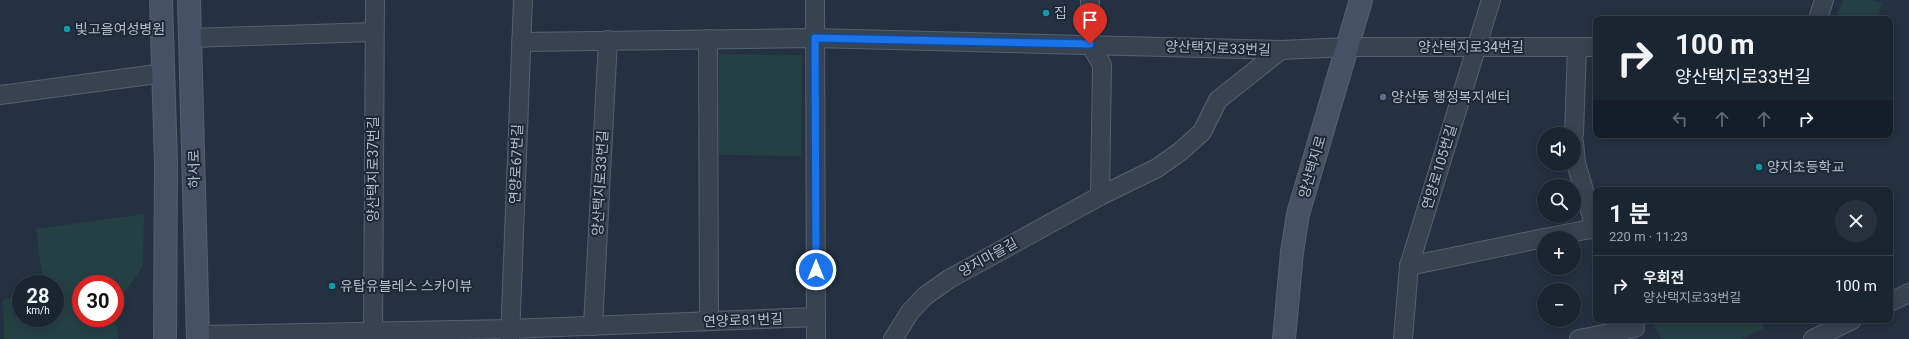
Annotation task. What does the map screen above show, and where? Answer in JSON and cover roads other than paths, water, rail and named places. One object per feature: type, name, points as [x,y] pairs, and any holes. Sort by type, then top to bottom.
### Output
[{"type":"main road","name":"하서로","points":[[161,0],[166,164],[165,339]]},
{"type":"main road","name":"하서로","points":[[189,0],[198,337]]},
{"type":"main road","name":"양산택지로","points":[[1284,339],[1292,252],[1298,214],[1361,0]]},
{"type":"street","name":"양산택지로37번길","points":[[373,334],[375,0]]},
{"type":"street","name":"연양로67번길","points":[[510,334],[523,0]]},
{"type":"street","points":[[815,0],[816,339]]},
{"type":"street","points":[[1090,0],[1090,44],[1102,66],[1100,196]]},
{"type":"street","name":"연양로105번길","points":[[1404,339],[1409,266],[1491,0]]},
{"type":"street","points":[[1819,16],[1824,0]]},
{"type":"street","points":[[191,38],[374,32]]},
{"type":"street","name":"양산택지로33번길","points":[[521,42],[815,38],[1281,50],[1347,47]]},
{"type":"street","points":[[708,39],[709,321]]},
{"type":"street","name":"양산택지로33번길","points":[[592,326],[608,40]]},
{"type":"street","name":"양산택지로34번길","points":[[1347,47],[1593,47]]},
{"type":"street","points":[[1574,127],[1577,47]]},
{"type":"street","name":"양지마을길","points":[[893,339],[910,312],[925,296],[949,279],[1100,196],[1157,168],[1182,151],[1202,132],[1218,100],[1281,50]]},
{"type":"street","points":[[0,95],[164,73]]},
{"type":"street","points":[[1578,171],[1593,220]]},
{"type":"street","points":[[1581,232],[1593,230]]},
{"type":"street","points":[[1409,266],[1537,239]]},
{"type":"street","points":[[1893,300],[1909,292]]},
{"type":"street","name":"연양로81번길","points":[[592,326],[816,317]]},
{"type":"street","points":[[1813,339],[1846,323]]},
{"type":"street","points":[[198,337],[373,334],[510,334],[592,326]]},
{"type":"street","points":[[1579,339],[1635,329]]},
{"type":"place","name":"집","points":[[1046,13]]},
{"type":"place","name":"빛고을여성병원","points":[[67,29]]},
{"type":"place","name":"양산동 행정복지센터","points":[[1383,97]]},
{"type":"place","name":"양지초등학교","points":[[1759,167]]},
{"type":"place","name":"유탑유블레스 스카이뷰","points":[[332,286]]}]
